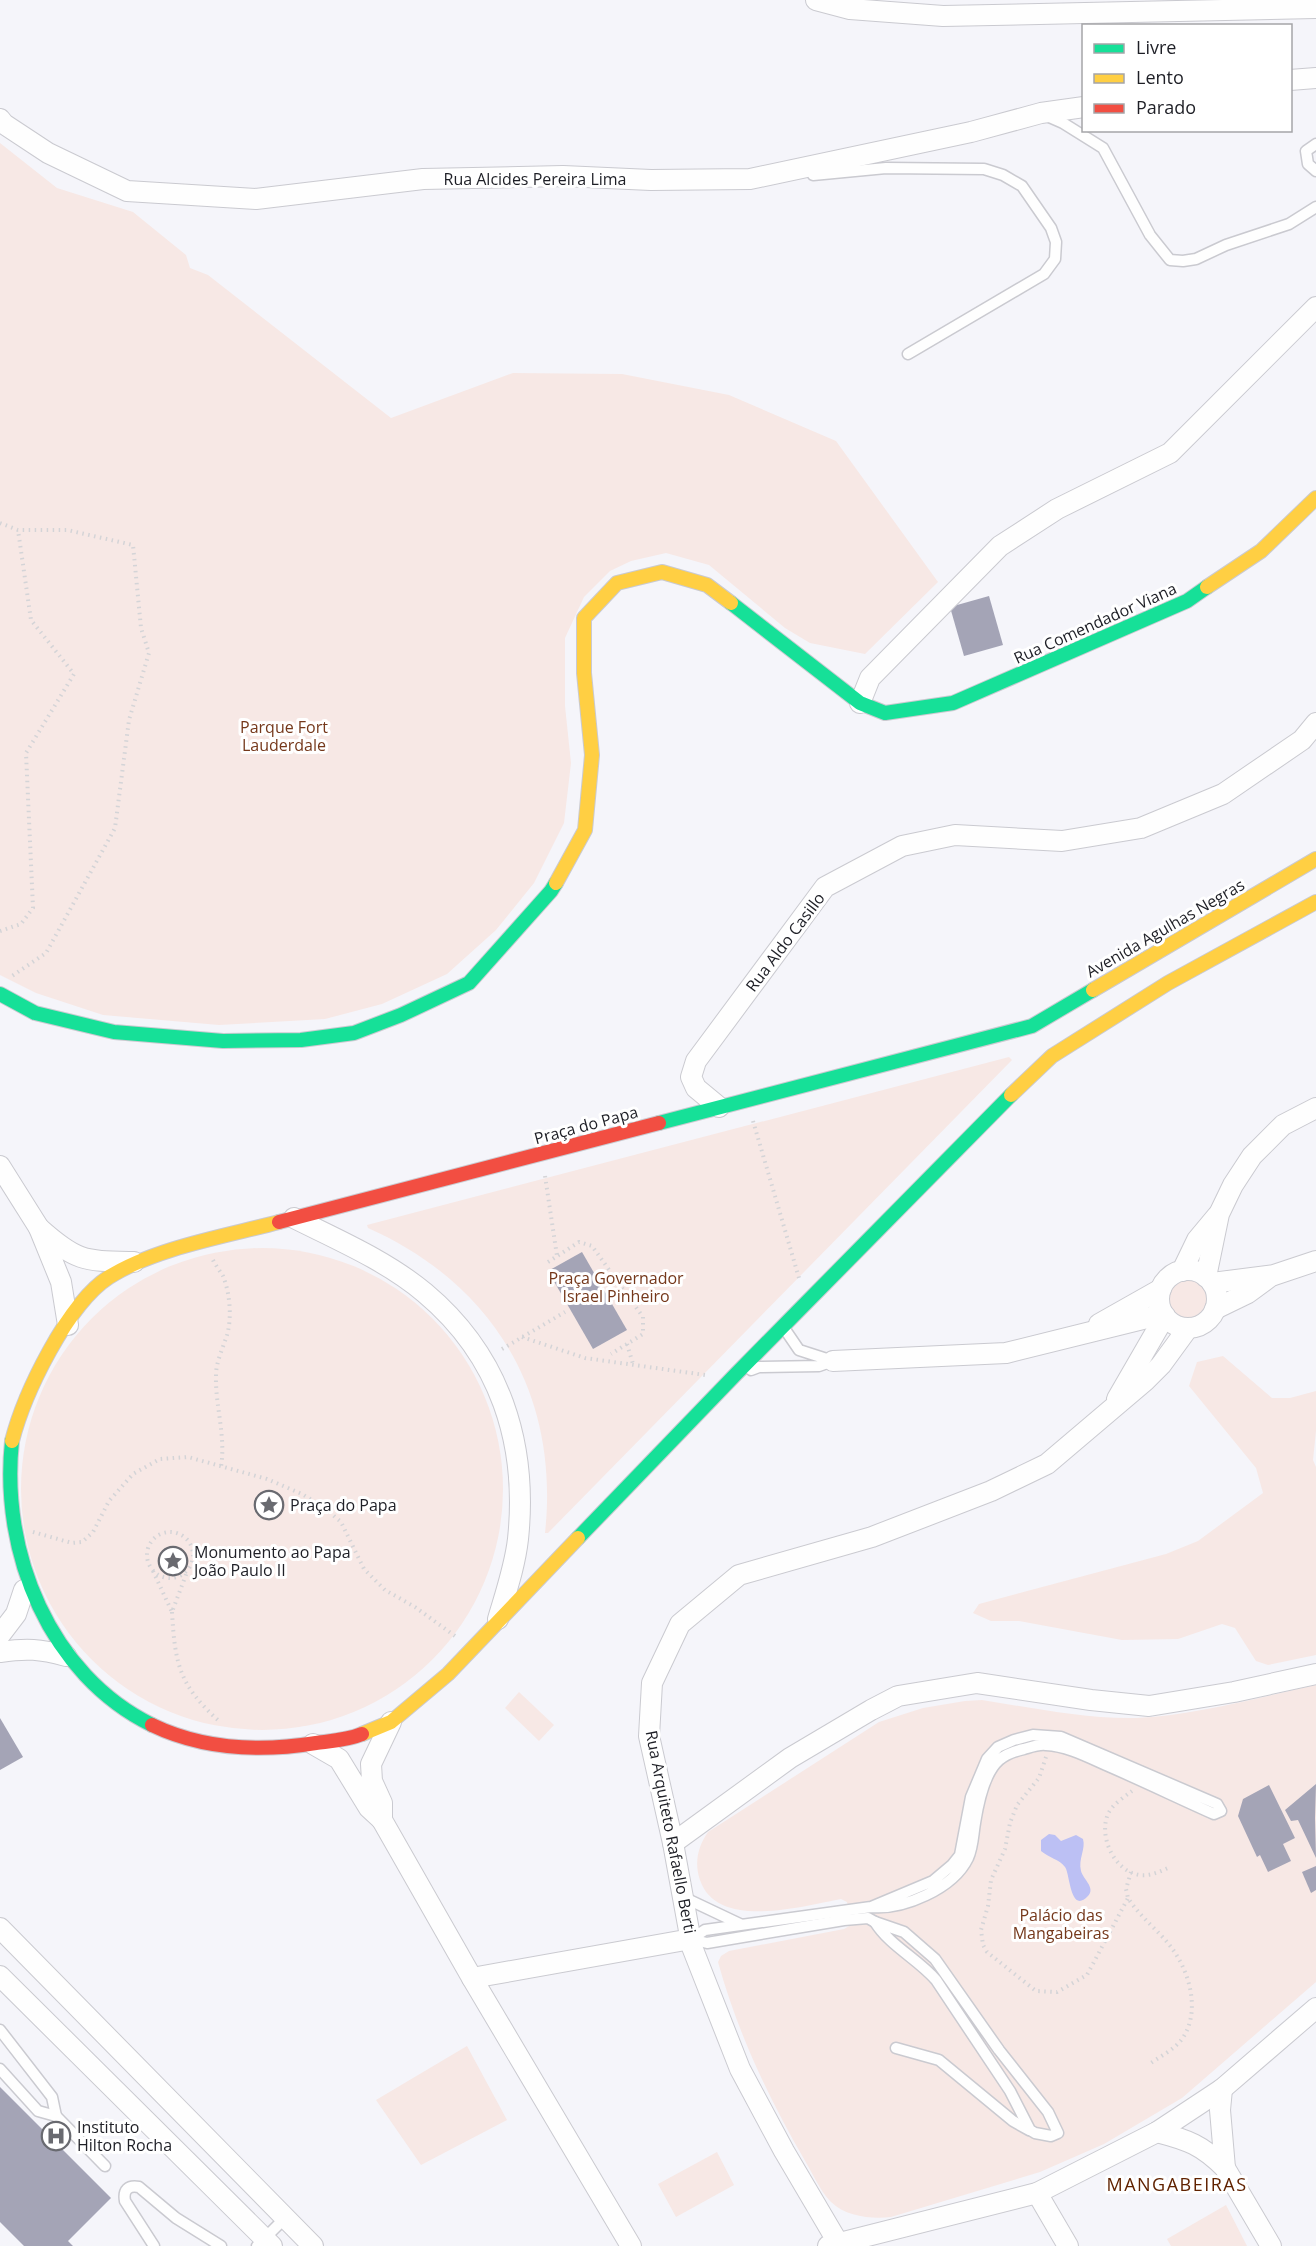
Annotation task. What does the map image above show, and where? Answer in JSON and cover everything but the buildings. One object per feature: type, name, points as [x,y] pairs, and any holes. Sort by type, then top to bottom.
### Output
[{"type":"street","points":[[816,0],[850,9],[944,16],[1316,8]]},
{"type":"street","points":[[1292,80],[1316,78]]},
{"type":"street","name":"Rua Alcides Pereira Lima","points":[[0,119],[48,153],[127,191],[256,199],[423,179],[563,176],[651,180],[750,179],[971,132],[1041,113],[1082,107]]},
{"type":"street","points":[[860,703],[870,678],[1000,546],[1057,509],[1170,453],[1316,307]]},
{"type":"street","name":"Rua Comendador Viana","points":[[0,994],[35,1013],[114,1032],[223,1041],[301,1040],[354,1033],[401,1015],[469,983],[551,891],[585,830],[592,755],[584,674],[584,618],[617,583],[662,572],[707,585],[860,703],[885,713],[953,703],[1095,642],[1196,594],[1262,551],[1316,498]]},
{"type":"street","name":"Rua Aldo Casillo","points":[[719,1107],[696,1088],[692,1077],[696,1061],[825,887],[902,846],[955,835],[1062,841],[1141,828],[1223,794],[1302,740],[1316,723]]},
{"type":"street","name":"Avenida Agulhas Negras","points":[[1032,1026],[1316,860]]},
{"type":"street","points":[[1032,1026],[1052,1056],[1168,983],[1316,902]]},
{"type":"street","name":"Praça do Papa","points":[[1032,1026],[205,1241],[136,1262],[105,1279],[88,1296],[49,1350],[19,1415],[10,1450],[5,1491],[9,1526],[24,1590],[42,1624],[66,1656],[93,1685],[130,1712],[169,1734],[219,1745],[251,1749],[313,1744],[357,1736],[391,1722],[447,1674],[472,1649],[736,1374],[990,1115],[1052,1056]]},
{"type":"street","points":[[1182,1270],[1197,1240],[1219,1214],[1233,1185],[1252,1156],[1283,1125],[1316,1108]]},
{"type":"street","points":[[0,1166],[39,1228],[62,1282],[68,1325]]},
{"type":"street","points":[[1161,1289],[1159,1298],[1164,1315],[1171,1323],[1188,1328],[1205,1323],[1215,1309],[1217,1300],[1209,1280],[1219,1214]]},
{"type":"street","points":[[294,1218],[386,1266],[424,1292],[452,1318],[482,1357],[500,1392],[512,1426],[517,1459],[519,1511],[518,1539],[511,1574],[496,1624]]},
{"type":"street","points":[[39,1228],[63,1249],[77,1256],[93,1261],[136,1262]]},
{"type":"street","points":[[1079,1336],[1161,1289],[1173,1274],[1182,1270],[1191,1270],[1209,1280],[1274,1275],[1316,1261]]},
{"type":"street","points":[[1215,1309],[1248,1293],[1274,1275]]},
{"type":"street","points":[[833,1361],[1006,1353],[1164,1315]]},
{"type":"street","name":"Rua Arquiteto Rafaello Berti","points":[[1110,1412],[1164,1315]]},
{"type":"street","name":"Rua Arquiteto Rafaello Berti","points":[[836,2245],[740,2070],[692,1947],[673,1844],[649,1736],[652,1683],[680,1624],[739,1575],[872,1537],[973,1499],[1047,1464],[1110,1412],[1161,1365],[1188,1328]]},
{"type":"street","points":[[0,1635],[16,1614],[24,1590]]},
{"type":"street","points":[[0,1652],[26,1648],[66,1656]]},
{"type":"street","points":[[673,1844],[790,1758],[898,1696],[977,1683],[1090,1701],[1149,1706],[1234,1692],[1316,1674]]},
{"type":"street","points":[[382,1820],[382,1803],[372,1781],[372,1764],[391,1722]]},
{"type":"street","points":[[313,1744],[339,1759],[369,1808],[382,1820],[631,2246]]},
{"type":"street","points":[[0,1928],[313,2246]]},
{"type":"street","points":[[472,1977],[691,1939]]},
{"type":"street","points":[[0,1976],[264,2244]]},
{"type":"street","points":[[836,2245],[1037,2193],[1157,2132],[1222,2089],[1316,2007]]},
{"type":"street","points":[[1222,2089],[1220,2110],[1225,2168]]},
{"type":"street","points":[[1157,2132],[1189,2140],[1211,2154],[1225,2168],[1271,2246]]},
{"type":"street","points":[[1037,2193],[1068,2246]]},
{"type":"lane","points":[[1041,113],[1063,123],[1103,148],[1150,235],[1170,260],[1196,259],[1226,245],[1289,224],[1316,207]]},
{"type":"lane","points":[[1316,144],[1306,151],[1308,164],[1316,171]]},
{"type":"lane","points":[[780,173],[799,177],[839,171],[886,168],[984,169],[1003,175],[1022,186],[1051,228],[1056,242],[1055,260],[1044,274],[908,354]]},
{"type":"lane","points":[[783,1327],[799,1350],[833,1361]]},
{"type":"lane","points":[[736,1374],[759,1367],[819,1366],[833,1361]]},
{"type":"lane","points":[[691,1939],[705,1930],[871,1906],[933,1881],[960,1855],[964,1844],[971,1797],[987,1758],[998,1747],[1014,1740],[1048,1735],[1077,1742],[1217,1804],[1221,1811],[1214,1814],[1081,1754],[1050,1745],[1015,1751],[995,1764],[978,1807],[971,1849],[961,1869],[921,1898],[887,1908],[871,1906]]},
{"type":"lane","points":[[683,1897],[740,1924]]},
{"type":"lane","points":[[691,1939],[707,1943],[868,1918],[904,1932],[935,1959],[999,2050],[1048,2112],[1058,2133],[1051,2136],[1035,2133],[1013,2121],[939,2060],[896,2048]]},
{"type":"lane","points":[[875,1922],[882,1934],[929,1972],[942,1988],[1010,2091],[1030,2130]]},
{"type":"lane","points":[[0,2030],[52,2097],[56,2116]]},
{"type":"lane","points":[[0,2069],[39,2111],[56,2116],[105,2166]]},
{"type":"lane","points":[[154,2246],[125,2201],[124,2193],[127,2188],[139,2187],[176,2218],[221,2246]]},
{"type":"lane","points":[[264,2244],[285,2218]]},
{"type":"path","points":[[0,523],[18,530],[67,530],[133,545],[141,628],[149,653],[129,720],[115,828],[46,953],[9,978]]},
{"type":"path","points":[[0,931],[21,924],[33,908],[26,753],[74,674],[31,620],[18,530]]},
{"type":"path","points":[[752,1118],[800,1284]]},
{"type":"path","points":[[544,1172],[557,1256]]},
{"type":"path","points":[[205,1241],[228,1292],[228,1331],[216,1372],[216,1392],[222,1429],[221,1467]]},
{"type":"path","points":[[548,1262],[579,1242],[592,1246],[643,1317],[643,1334],[611,1354]]},
{"type":"path","points":[[502,1349],[565,1312]]},
{"type":"path","points":[[522,1337],[585,1358],[712,1375]]},
{"type":"path","points":[[627,1344],[633,1364]]},
{"type":"path","points":[[9,1526],[62,1541],[82,1542],[93,1532],[110,1501],[133,1474],[160,1459],[188,1457],[267,1479],[302,1494],[326,1509],[341,1522],[364,1569],[385,1590],[415,1607],[472,1649]]},
{"type":"path","points":[[172,1612],[191,1564],[192,1549],[183,1536],[170,1532],[156,1537],[148,1549],[148,1563],[172,1612],[174,1652],[181,1676],[220,1722]]},
{"type":"path","points":[[152,1570],[165,1578],[173,1578],[187,1571]]},
{"type":"path","points":[[1050,1745],[1039,1778],[1017,1805],[1010,1823],[1005,1849],[991,1880],[988,1906],[981,1930],[983,1945],[987,1952],[1036,1991],[1057,1992],[1087,1975],[1128,1899]]},
{"type":"path","points":[[1135,1789],[1108,1814],[1106,1830],[1109,1847],[1113,1856],[1131,1872],[1143,1875],[1168,1868]]},
{"type":"path","points":[[1131,1872],[1126,1889],[1128,1899],[1179,1959],[1189,1985],[1192,2002],[1191,2014],[1183,2038],[1148,2065]]},
{"type":"green space","name":"Parque Fort Lauderdale","points":[[0,143],[57,188],[133,212],[186,255],[190,268],[208,275],[391,418],[513,373],[622,374],[729,395],[836,441],[938,582],[865,654],[810,643],[785,628],[709,565],[666,553],[631,561],[610,571],[584,597],[565,638],[565,706],[571,763],[564,823],[534,883],[496,930],[447,974],[382,1004],[325,1019],[219,1025],[103,1015],[36,993],[0,975]]},
{"type":"green space","name":"Praça Governador Israel Pinheiro","points":[[1009,1057],[1012,1060],[548,1533],[545,1533],[547,1483],[541,1435],[529,1391],[509,1350],[483,1313],[451,1280],[412,1252],[368,1228],[367,1225]]},
{"type":"green space","points":[[262,1248],[309,1253],[354,1266],[396,1289],[432,1319],[462,1355],[485,1397],[498,1442],[503,1489],[498,1536],[485,1581],[462,1623],[432,1659],[396,1689],[354,1712],[309,1725],[262,1730],[215,1725],[170,1712],[128,1689],[92,1659],[62,1623],[39,1581],[26,1536],[21,1489],[26,1442],[39,1397],[62,1355],[92,1319],[128,1289],[170,1266],[215,1253]]},
{"type":"green space","points":[[1188,1277],[1203,1284],[1210,1299],[1203,1314],[1188,1321],[1173,1314],[1166,1299],[1173,1284]]},
{"type":"green space","points":[[1223,1356],[1272,1398],[1290,1398],[1316,1391],[1313,1460],[1316,1467],[1316,1655],[1268,1665],[1256,1661],[1235,1628],[1222,1624],[1178,1639],[1122,1640],[1019,1621],[991,1621],[973,1613],[979,1604],[1166,1554],[1198,1541],[1263,1493],[1256,1468],[1189,1386],[1197,1362]]},
{"type":"green space","name":"Palácio das Mangabeiras","points":[[1316,1685],[1316,1982],[1182,2098],[1104,2144],[1040,2172],[891,2217],[876,2218],[852,2214],[831,2202],[816,2181],[766,2088],[734,2013],[718,1962],[721,1956],[729,1951],[844,1929],[851,1925],[847,1902],[841,1899],[784,1910],[763,1911],[742,1910],[724,1905],[709,1896],[698,1874],[698,1855],[708,1832],[879,1722],[923,1708],[982,1700],[1078,1715],[1136,1718],[1203,1710]]},
{"type":"green space","points":[[519,1692],[554,1725],[539,1741],[505,1708]]},
{"type":"green space","points":[[467,2046],[507,2120],[421,2165],[376,2100]]},
{"type":"green space","points":[[717,2152],[734,2185],[676,2217],[658,2184]]},
{"type":"green space","points":[[1226,2205],[1247,2246],[1171,2246],[1167,2239]]},
{"type":"water","points":[[1049,1834],[1055,1835],[1061,1841],[1076,1835],[1083,1839],[1081,1871],[1091,1890],[1082,1900],[1074,1897],[1065,1867],[1041,1851],[1041,1840]]},
{"type":"traffic: fast","points":[[731,603],[860,703],[885,713],[953,703],[1187,601],[1207,587]]},
{"type":"traffic: fast","points":[[0,994],[35,1013],[114,1032],[223,1041],[301,1040],[354,1033],[401,1015],[469,983],[556,883]]},
{"type":"traffic: fast","points":[[659,1123],[1032,1026],[1093,990]]},
{"type":"traffic: fast","points":[[578,1538],[1011,1095]]},
{"type":"traffic: fast","points":[[12,1441],[10,1483],[14,1526],[24,1567],[39,1606],[60,1643],[85,1675],[116,1703],[152,1725]]},
{"type":"traffic: slow","points":[[1207,587],[1261,551],[1316,498]]},
{"type":"traffic: slow","points":[[556,883],[585,830],[592,755],[584,673],[584,618],[617,583],[662,572],[707,585],[731,603]]},
{"type":"traffic: slow","points":[[1093,990],[1316,859]]},
{"type":"traffic: slow","points":[[1011,1095],[1052,1056],[1168,983],[1316,902]]},
{"type":"traffic: slow","points":[[12,1441],[26,1399],[49,1351],[78,1307],[93,1290],[109,1277],[148,1258],[191,1244],[279,1222]]},
{"type":"traffic: slow","points":[[362,1734],[391,1722],[448,1674],[578,1538]]},
{"type":"traffic: jam","points":[[279,1222],[659,1123]]},
{"type":"traffic: jam","points":[[152,1725],[192,1740],[253,1748],[295,1746],[351,1738],[362,1734]]},
{"type":"place","name":"Praça do Papa","points":[[269,1505]]},
{"type":"place","name":"Monumento ao Papa João Paulo II","points":[[173,1561]]},
{"type":"place","name":"Instituto Hilton Rocha","points":[[56,2136]]},
{"type":"district","name":"MANGABEIRAS","points":[[1177,2184]]}]
